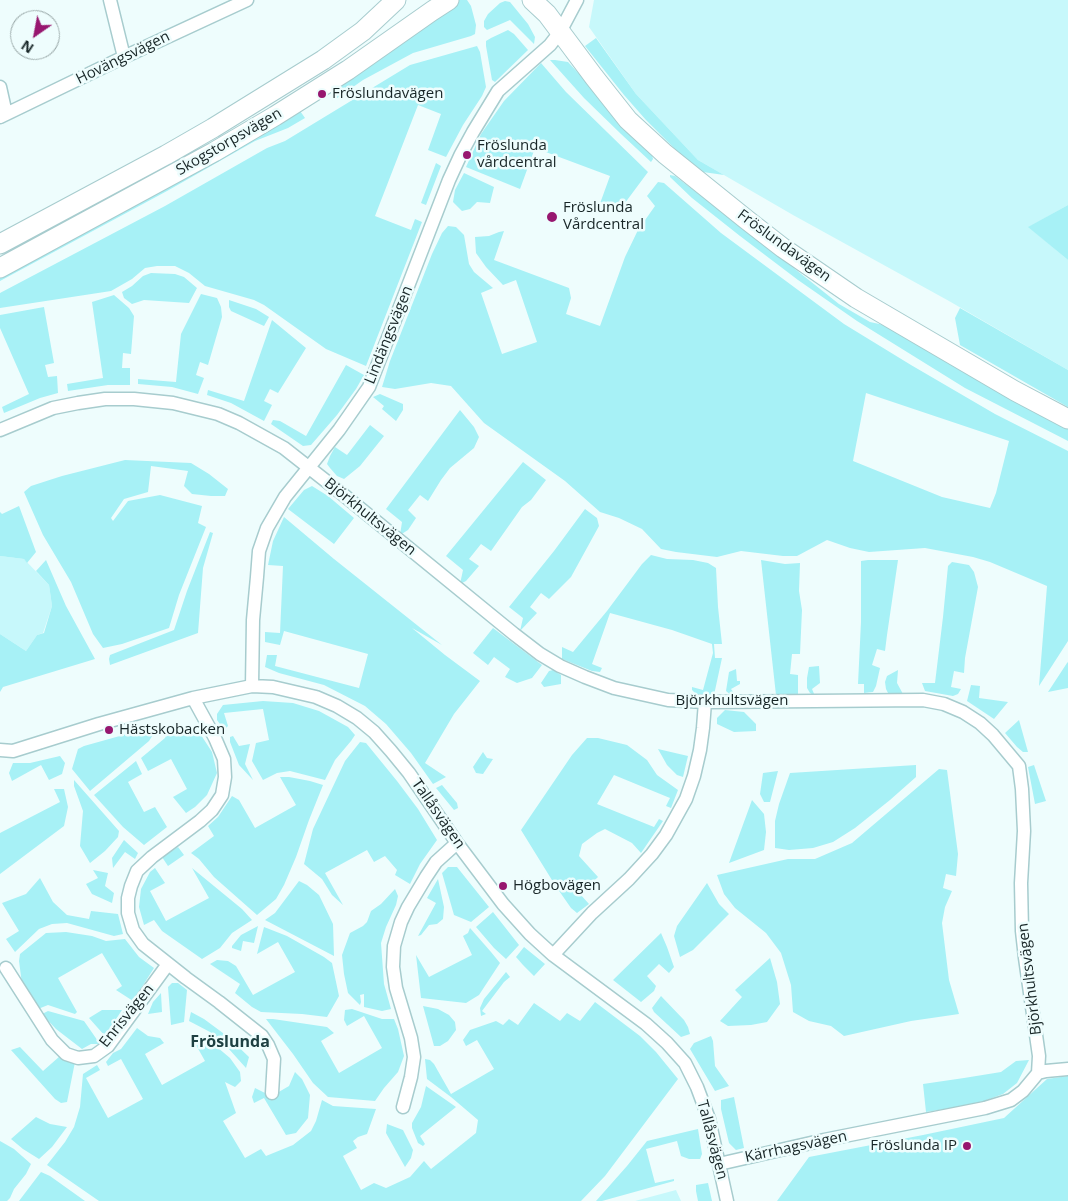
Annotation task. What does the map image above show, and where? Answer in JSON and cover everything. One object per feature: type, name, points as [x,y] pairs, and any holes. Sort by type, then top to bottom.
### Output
[{"type":"main road","name":"Skogstorpsvägen","points":[[0,244],[213,128],[324,60],[363,31],[396,0]]},
{"type":"main road","name":"Skogstorpsvägen","points":[[0,268],[214,152],[275,116],[348,70],[449,0]]},
{"type":"main road","name":"Fröslundavägen","points":[[532,0],[544,7],[560,32],[628,120],[665,154],[747,220],[783,248],[856,298],[1068,420]]},
{"type":"street","points":[[110,0],[124,57]]},
{"type":"street","name":"Lindängsvägen","points":[[252,686],[259,551],[267,528],[285,497],[339,430],[369,387],[449,180],[473,132],[498,91],[550,45],[560,32],[577,0]]},
{"type":"street","name":"Hovängsvägen","points":[[3,116],[239,2]]},
{"type":"street","points":[[0,87],[3,116]]},
{"type":"street","name":"Björkhultsvägen","points":[[0,430],[53,408],[105,400],[128,399],[174,403],[218,414],[239,423],[284,448],[540,654],[560,666],[614,688],[668,700],[705,702],[923,700],[944,704],[980,723],[993,735],[1019,766],[1024,831],[1021,883],[1022,932],[1039,1056],[1038,1073]]},
{"type":"street","name":"Tallåsvägen","points":[[0,750],[13,751],[99,724],[193,698],[252,686],[273,687],[316,697],[337,706],[357,718],[374,732],[408,773],[502,904],[530,934],[553,955],[646,1024],[685,1063],[697,1086],[709,1119],[727,1201]]},
{"type":"street","points":[[193,698],[224,759],[225,777],[222,795],[212,810],[153,855],[137,871],[128,898],[128,913],[133,930],[143,944],[262,1036],[274,1060],[272,1093]]},
{"type":"street","points":[[553,955],[592,913],[629,879],[652,854],[666,835],[686,799],[694,776],[702,736],[705,702]]},
{"type":"street","points":[[403,1107],[414,1057],[411,1038],[396,988],[393,967],[394,946],[401,922],[426,877],[436,862],[457,843]]},
{"type":"street","name":"Enrisvägen","points":[[6,968],[52,1040],[66,1054],[78,1058],[94,1056],[108,1046],[168,964]]},
{"type":"street","points":[[1038,1073],[1046,1070],[1068,1070]]},
{"type":"street","name":"Kärrhagsvägen","points":[[719,1164],[824,1140],[998,1105],[1011,1100],[1023,1091],[1038,1073]]},
{"type":"shaded area","points":[[458,0],[467,0],[471,6],[476,25],[475,34],[413,53],[363,80],[336,99],[327,88]]},
{"type":"shaded area","points":[[594,0],[1068,0],[1068,205],[1029,227],[1068,260],[1068,370],[698,160],[636,94],[589,27]]},
{"type":"shaded area","points":[[505,1],[510,2],[528,24],[535,37],[534,44],[510,20],[487,30],[484,27],[484,21],[488,14]]},
{"type":"shaded area","points":[[508,30],[528,50],[495,82],[492,80],[486,41]]},
{"type":"shaded area","points":[[596,38],[636,94],[698,160],[724,175],[703,172],[676,150],[646,120],[585,46]]},
{"type":"shaded area","points":[[477,46],[480,52],[486,87],[446,157],[428,150],[441,114],[418,105],[375,216],[411,230],[415,219],[422,222],[366,366],[326,349],[264,305],[254,300],[205,286],[189,273],[175,266],[145,268],[132,279],[111,291],[0,308],[0,293],[165,206],[267,148],[285,141],[410,65]]},
{"type":"shaded area","points":[[550,60],[568,62],[614,117],[652,155],[653,159],[651,162],[584,98]]},
{"type":"shaded area","points":[[541,63],[566,92],[648,172],[622,207],[612,214],[598,209],[610,176],[535,148],[520,189],[466,167],[481,134],[504,101]]},
{"type":"shaded area","points":[[298,108],[305,118],[288,128],[255,141],[0,281],[0,277],[43,255]]},
{"type":"shaded area","points":[[436,163],[441,166],[426,205],[421,203]]},
{"type":"shaded area","points":[[464,173],[494,187],[490,203],[477,202],[470,209],[462,211],[453,202],[455,190]]},
{"type":"shaded area","points":[[670,175],[675,176],[737,223],[839,304],[870,322],[884,325],[1068,428],[1068,441],[965,388],[857,321],[798,280],[740,236],[692,198]]},
{"type":"shaded area","points":[[658,182],[664,183],[721,233],[844,324],[995,414],[1068,451],[1068,641],[1039,686],[1047,586],[990,562],[925,548],[869,552],[827,540],[797,556],[741,551],[717,557],[661,549],[642,529],[619,518],[600,512],[565,481],[484,423],[451,386],[431,383],[395,389],[382,387],[390,361],[432,254],[442,233],[448,226],[456,227],[464,235],[469,264],[474,272],[493,288],[481,293],[502,354],[537,342],[516,280],[503,285],[476,253],[475,237],[489,236],[504,231],[494,260],[569,288],[571,298],[566,314],[600,326],[625,257],[638,230],[655,206],[647,196]],"holes":[[[866,393],[1009,441],[996,493],[990,508],[942,497],[853,461]]]},
{"type":"shaded area","points":[[1068,205],[1068,260],[1028,227]]},
{"type":"shaded area","points":[[151,273],[175,274],[184,277],[197,288],[189,303],[144,300],[132,304],[124,298],[122,292],[143,276]]},
{"type":"shaded area","points":[[201,294],[217,298],[221,307],[222,317],[208,365],[200,362],[196,375],[204,378],[198,394],[172,387],[138,384],[138,379],[176,382],[181,334]]},
{"type":"shaded area","points":[[114,295],[129,308],[134,316],[131,354],[123,353],[122,368],[130,368],[130,385],[108,385],[68,391],[67,384],[103,378],[92,302]]},
{"type":"shaded area","points":[[229,300],[256,309],[269,317],[264,326],[231,311]]},
{"type":"shaded area","points":[[44,307],[54,363],[45,365],[48,377],[57,376],[58,393],[40,398],[4,413],[2,407],[29,394],[0,328],[0,315]]},
{"type":"shaded area","points":[[960,308],[1068,370],[1068,407],[960,345],[955,318]]},
{"type":"shaded area","points":[[272,320],[306,348],[278,393],[270,389],[264,401],[272,405],[264,421],[231,403],[207,395],[208,390],[244,401]]},
{"type":"shaded area","points":[[346,365],[364,375],[337,415],[311,445],[303,446],[271,424],[273,420],[280,421],[306,436]]},
{"type":"shaded area","points":[[380,394],[403,404],[403,410],[396,421],[382,409],[384,406],[373,397]]},
{"type":"shaded area","points":[[460,410],[474,427],[479,437],[474,448],[450,468],[428,501],[420,495],[408,510],[416,518],[408,530],[400,535],[402,522],[386,509]]},
{"type":"shaded area","points":[[370,425],[384,436],[360,466],[344,479],[337,476],[327,464],[335,447],[347,455]]},
{"type":"shaded area","points":[[125,460],[191,463],[228,489],[225,496],[192,494],[184,486],[188,471],[151,466],[148,492],[124,499],[111,518],[113,521],[128,501],[160,495],[202,506],[198,523],[206,527],[179,595],[169,628],[122,644],[103,648],[93,634],[71,582],[43,535],[24,492],[31,486],[62,476]]},
{"type":"shaded area","points":[[523,462],[546,480],[531,500],[522,507],[491,551],[481,544],[469,559],[479,566],[466,581],[460,584],[463,570],[446,556]]},
{"type":"shaded area","points":[[312,486],[328,496],[354,518],[334,544],[288,509],[304,490]]},
{"type":"shaded area","points":[[19,506],[36,552],[27,563],[24,559],[0,556],[0,512],[2,514]]},
{"type":"shaded area","points":[[585,509],[597,518],[599,526],[571,577],[549,599],[541,593],[530,607],[537,613],[520,631],[523,618],[509,607]]},
{"type":"shaded area","points":[[284,517],[442,645],[412,628],[480,681],[454,714],[425,763],[446,777],[433,784],[411,753],[386,724],[365,706],[324,685],[279,673],[265,667],[267,655],[277,655],[275,666],[359,688],[368,654],[284,631],[280,645],[265,642],[265,632],[280,633],[283,566],[268,565],[273,541]]},
{"type":"shaded area","points":[[210,532],[213,533],[203,568],[198,633],[110,665],[110,655],[174,630]]},
{"type":"shaded area","points":[[651,555],[667,559],[693,560],[708,563],[716,568],[722,644],[714,644],[715,658],[722,658],[714,695],[696,694],[692,690],[692,687],[703,690],[713,653],[712,644],[672,630],[610,613],[592,664],[602,668],[600,672],[592,671],[562,659],[562,647],[573,652]]},
{"type":"shaded area","points":[[0,556],[24,559],[49,585],[52,606],[43,633],[37,635],[26,651],[0,634]]},
{"type":"shaded area","points":[[46,560],[66,606],[95,659],[3,687],[0,692],[0,634],[26,651],[37,635],[44,633],[52,606],[49,585],[36,571]]},
{"type":"shaded area","points":[[761,560],[785,564],[800,563],[799,591],[802,610],[800,654],[792,654],[790,674],[798,675],[798,694],[776,695]]},
{"type":"shaded area","points":[[898,560],[885,651],[877,649],[872,665],[880,668],[876,686],[873,692],[864,693],[864,684],[858,684],[861,561]]},
{"type":"shaded area","points":[[952,562],[969,565],[974,572],[978,587],[964,673],[954,671],[951,687],[961,689],[958,694],[953,696],[925,691],[922,683],[935,683],[948,566]]},
{"type":"shaded area","points":[[493,628],[542,665],[532,678],[517,683],[505,677],[510,669],[494,657],[488,665],[473,653]]},
{"type":"shaded area","points":[[1067,663],[1068,688],[1048,692]]},
{"type":"shaded area","points":[[819,666],[820,683],[812,689],[815,696],[807,688],[807,678],[809,667]]},
{"type":"shaded area","points":[[736,669],[737,681],[740,681],[740,684],[731,689],[737,697],[733,697],[726,691],[729,672]]},
{"type":"shaded area","points":[[553,670],[561,675],[561,684],[544,687],[541,683],[549,671]]},
{"type":"shaded area","points":[[898,670],[897,683],[903,694],[889,695],[885,682],[887,676]]},
{"type":"shaded area","points":[[971,685],[980,686],[979,698],[1008,702],[994,719],[967,701]]},
{"type":"shaded area","points":[[263,701],[293,703],[319,711],[348,727],[355,735],[335,760],[325,780],[290,771],[277,773],[263,780],[252,761],[256,743],[269,740],[263,709],[224,713],[228,726],[224,730],[217,720],[217,714],[223,705]]},
{"type":"shaded area","points":[[725,710],[744,712],[756,724],[756,731],[734,732],[717,724],[717,718]]},
{"type":"shaded area","points":[[1019,720],[1028,752],[1023,752],[1005,733]]},
{"type":"shaded area","points":[[171,724],[190,728],[201,735],[212,752],[217,773],[207,795],[186,813],[173,797],[187,789],[171,759],[148,771],[141,758],[165,738]]},
{"type":"shaded area","points":[[159,725],[149,741],[90,791],[72,769],[78,749]]},
{"type":"shaded area","points":[[233,736],[239,746],[250,744],[245,764],[253,780],[239,765],[230,742],[230,737]]},
{"type":"shaded area","points":[[587,738],[598,738],[627,745],[647,760],[657,775],[678,790],[671,808],[666,806],[670,798],[614,775],[597,804],[654,827],[659,819],[663,821],[641,853],[632,843],[605,829],[582,844],[579,856],[598,877],[580,894],[589,904],[577,913],[571,908],[555,885],[521,830],[572,755]]},
{"type":"shaded area","points":[[360,742],[366,743],[397,781],[418,809],[437,840],[420,864],[410,884],[395,875],[397,870],[385,856],[374,862],[367,850],[325,873],[343,905],[332,895],[322,879],[304,864],[313,829],[345,761]]},
{"type":"shaded area","points":[[658,749],[688,756],[683,777],[677,775],[667,765]]},
{"type":"shaded area","points":[[483,752],[487,758],[493,759],[483,774],[476,773],[473,767]]},
{"type":"shaded area","points":[[60,756],[65,763],[62,774],[49,780],[41,765],[12,781],[9,773],[13,763],[30,763]]},
{"type":"shaded area","points":[[136,761],[142,774],[128,782],[144,812],[155,807],[167,827],[144,845],[123,827],[94,795]]},
{"type":"shaded area","points":[[916,765],[916,777],[855,828],[833,842],[813,848],[789,850],[775,848],[775,821],[790,773]]},
{"type":"shaded area","points":[[1034,765],[1046,801],[1035,804],[1028,767]]},
{"type":"shaded area","points":[[939,769],[947,770],[958,854],[956,876],[946,874],[943,888],[952,891],[945,907],[942,923],[949,980],[959,1014],[911,1021],[844,1036],[831,1026],[809,1021],[793,1012],[791,985],[781,953],[766,933],[735,908],[724,894],[717,875],[788,859],[815,859],[852,843]]},
{"type":"shaded area","points":[[778,771],[770,802],[764,802],[760,794],[763,773]]},
{"type":"shaded area","points":[[280,777],[289,777],[323,785],[284,885],[276,899],[257,915],[214,877],[199,859],[191,853],[214,836],[208,826],[218,817],[232,796],[239,800],[255,828],[296,805]]},
{"type":"shaded area","points":[[74,780],[119,831],[118,837],[90,863],[80,846],[83,811],[74,786]]},
{"type":"shaded area","points":[[442,785],[457,803],[458,808],[454,810],[436,788]]},
{"type":"shaded area","points":[[54,789],[64,789],[68,807],[64,826],[0,874],[0,833],[60,802]]},
{"type":"shaded area","points":[[752,800],[764,814],[766,832],[764,850],[729,863]]},
{"type":"shaded area","points":[[124,840],[138,853],[135,859],[125,852],[113,868],[112,858]]},
{"type":"shaded area","points":[[178,847],[184,855],[168,866],[162,857]]},
{"type":"shaded area","points":[[448,867],[457,867],[489,907],[471,922],[454,915],[442,873]]},
{"type":"shaded area","points":[[155,868],[165,883],[150,891],[166,921],[209,898],[192,868],[242,909],[252,920],[232,933],[220,948],[202,959],[162,931],[154,920],[144,925],[139,907],[141,889],[150,872]]},
{"type":"shaded area","points":[[93,870],[108,873],[105,886],[114,893],[112,903],[92,894],[86,884],[98,878]]},
{"type":"shaded area","points":[[40,878],[53,902],[67,915],[89,919],[91,911],[118,914],[123,934],[114,936],[67,923],[52,924],[39,929],[15,952],[6,939],[19,931],[2,903],[26,894]]},
{"type":"shaded area","points":[[438,879],[444,907],[443,919],[437,924],[429,925],[418,936],[436,903],[427,898]]},
{"type":"shaded area","points":[[299,881],[319,895],[333,924],[334,956],[265,920],[275,913]]},
{"type":"shaded area","points":[[707,883],[719,904],[729,914],[693,950],[680,957],[674,936],[677,926]]},
{"type":"shaded area","points":[[395,889],[398,896],[396,905],[381,943],[384,984],[391,1009],[382,1011],[364,1007],[364,994],[360,995],[360,1005],[348,993],[342,955],[350,933],[363,926],[367,922],[371,911],[381,904]]},
{"type":"shaded area","points":[[493,912],[519,945],[506,959],[476,927]]},
{"type":"shaded area","points":[[258,926],[254,943],[243,941],[241,951],[232,948],[241,935]]},
{"type":"shaded area","points":[[264,927],[287,936],[332,963],[339,996],[327,1017],[261,1012],[235,993],[240,984],[210,964],[217,960],[228,961],[236,966],[253,995],[295,972],[278,942],[257,954]]},
{"type":"shaded area","points":[[470,928],[500,963],[479,995],[466,1003],[421,998],[416,955],[429,977],[472,955],[463,936],[468,933]]},
{"type":"shaded area","points":[[66,932],[92,936],[106,941],[125,939],[139,957],[154,968],[133,1001],[116,990],[122,986],[102,953],[58,978],[77,1012],[75,1014],[48,1005],[38,1009],[22,984],[20,954],[46,933]]},
{"type":"shaded area","points":[[661,933],[674,967],[669,973],[659,964],[647,976],[656,986],[654,991],[641,1002],[613,980]]},
{"type":"shaded area","points":[[524,947],[545,964],[534,976],[516,957]]},
{"type":"shaded area","points":[[770,958],[777,982],[780,1004],[767,1022],[728,1026],[720,1021],[742,997],[735,990]]},
{"type":"shaded area","points":[[506,972],[510,977],[482,1011],[486,1014],[481,1016],[480,1008],[484,999]]},
{"type":"shaded area","points":[[172,983],[178,983],[187,990],[184,1022],[171,1025],[168,987]]},
{"type":"shaded area","points":[[161,993],[162,1012],[148,1014],[153,1002]]},
{"type":"shaded area","points":[[661,996],[684,1020],[690,1034],[681,1037],[654,1012],[652,1008]]},
{"type":"shaded area","points":[[595,1002],[640,1036],[678,1079],[605,1176],[581,1201],[99,1201],[47,1165],[74,1127],[80,1107],[83,1074],[97,1065],[100,1070],[86,1078],[108,1118],[143,1099],[121,1059],[108,1066],[106,1062],[113,1053],[121,1049],[137,1028],[148,1036],[160,1038],[164,1043],[145,1054],[162,1085],[205,1061],[196,1045],[211,1042],[230,1058],[240,1072],[241,1081],[235,1087],[225,1082],[236,1113],[223,1121],[245,1158],[261,1149],[266,1156],[293,1145],[311,1131],[322,1100],[333,1106],[376,1109],[367,1134],[353,1141],[357,1148],[343,1156],[361,1190],[374,1183],[386,1188],[410,1177],[424,1161],[431,1169],[476,1133],[478,1120],[427,1079],[425,1059],[430,1060],[434,1064],[451,1094],[494,1069],[477,1040],[466,1046],[463,1040],[470,1030],[496,1021],[503,1025],[509,1019],[518,1025],[534,1003],[560,1021],[567,1013],[580,1021]]},
{"type":"shaded area","points":[[423,1006],[438,1009],[449,1015],[455,1022],[456,1030],[448,1041],[440,1046],[434,1046]]},
{"type":"shaded area","points":[[352,1009],[382,1019],[394,1019],[398,1029],[404,1056],[398,1072],[375,1101],[328,1097],[313,1083],[266,1019],[327,1027],[334,1033],[321,1041],[339,1073],[382,1048],[364,1016],[347,1026],[344,1020],[345,1010]]},
{"type":"shaded area","points":[[102,1010],[122,1010],[105,1036],[89,1018]]},
{"type":"shaded area","points":[[48,1011],[84,1021],[100,1044],[91,1044],[82,1049],[56,1029],[42,1014]]},
{"type":"shaded area","points":[[191,1012],[227,1036],[249,1057],[246,1068],[210,1032],[189,1021]]},
{"type":"shaded area","points":[[711,1036],[715,1066],[729,1086],[715,1091],[690,1049],[694,1043]]},
{"type":"shaded area","points":[[20,1047],[43,1071],[60,1056],[75,1062],[67,1102],[61,1103],[55,1099],[11,1050]]},
{"type":"shaded area","points":[[1029,1060],[1017,1083],[1003,1094],[984,1101],[926,1112],[923,1084],[1001,1072],[1016,1061]]},
{"type":"shaded area","points":[[295,1072],[302,1079],[310,1095],[308,1118],[296,1133],[286,1135],[264,1098],[254,1103],[252,1097],[255,1088],[265,1093],[277,1093],[289,1086]]},
{"type":"shaded area","name":"Fröslunda IP","points":[[1068,1076],[1068,1201],[777,1201],[809,1157],[1004,1118],[1047,1079]]},
{"type":"shaded area","points":[[426,1086],[456,1107],[420,1136],[425,1144],[423,1146],[418,1143],[412,1123],[421,1107]]},
{"type":"shaded area","points":[[734,1097],[744,1148],[736,1150],[729,1143],[721,1109],[721,1100]]},
{"type":"shaded area","points":[[36,1117],[50,1124],[67,1127],[52,1147],[39,1159],[11,1139]]},
{"type":"shaded area","points":[[387,1124],[403,1130],[413,1150],[411,1158],[405,1167],[386,1133]]},
{"type":"shaded area","points":[[698,1129],[702,1154],[700,1159],[689,1159],[681,1156],[677,1141],[646,1149],[655,1183],[674,1179],[674,1181],[596,1201],[647,1141]]},
{"type":"shaded area","points":[[0,1141],[14,1149],[31,1164],[7,1201],[0,1201]]},
{"type":"shaded area","points":[[41,1172],[50,1176],[85,1201],[19,1201]]},
{"type":"shaded area","points":[[708,1183],[712,1201],[698,1201],[696,1185]]},
{"type":"shaded area","points":[[676,1190],[681,1201],[635,1201]]},
{"type":"place","name":"Fröslundavägen","points":[[322,94]]},
{"type":"place","name":"Fröslunda vårdcentral","points":[[467,155]]},
{"type":"place","name":"Fröslunda Vårdcentral","points":[[552,217]]},
{"type":"place","name":"Hästskobacken","points":[[109,730]]},
{"type":"place","name":"Högbovägen","points":[[503,886]]},
{"type":"place","name":"Fröslunda IP","points":[[967,1146]]},
{"type":"district","name":"Fröslunda","points":[[230,1042]]}]
